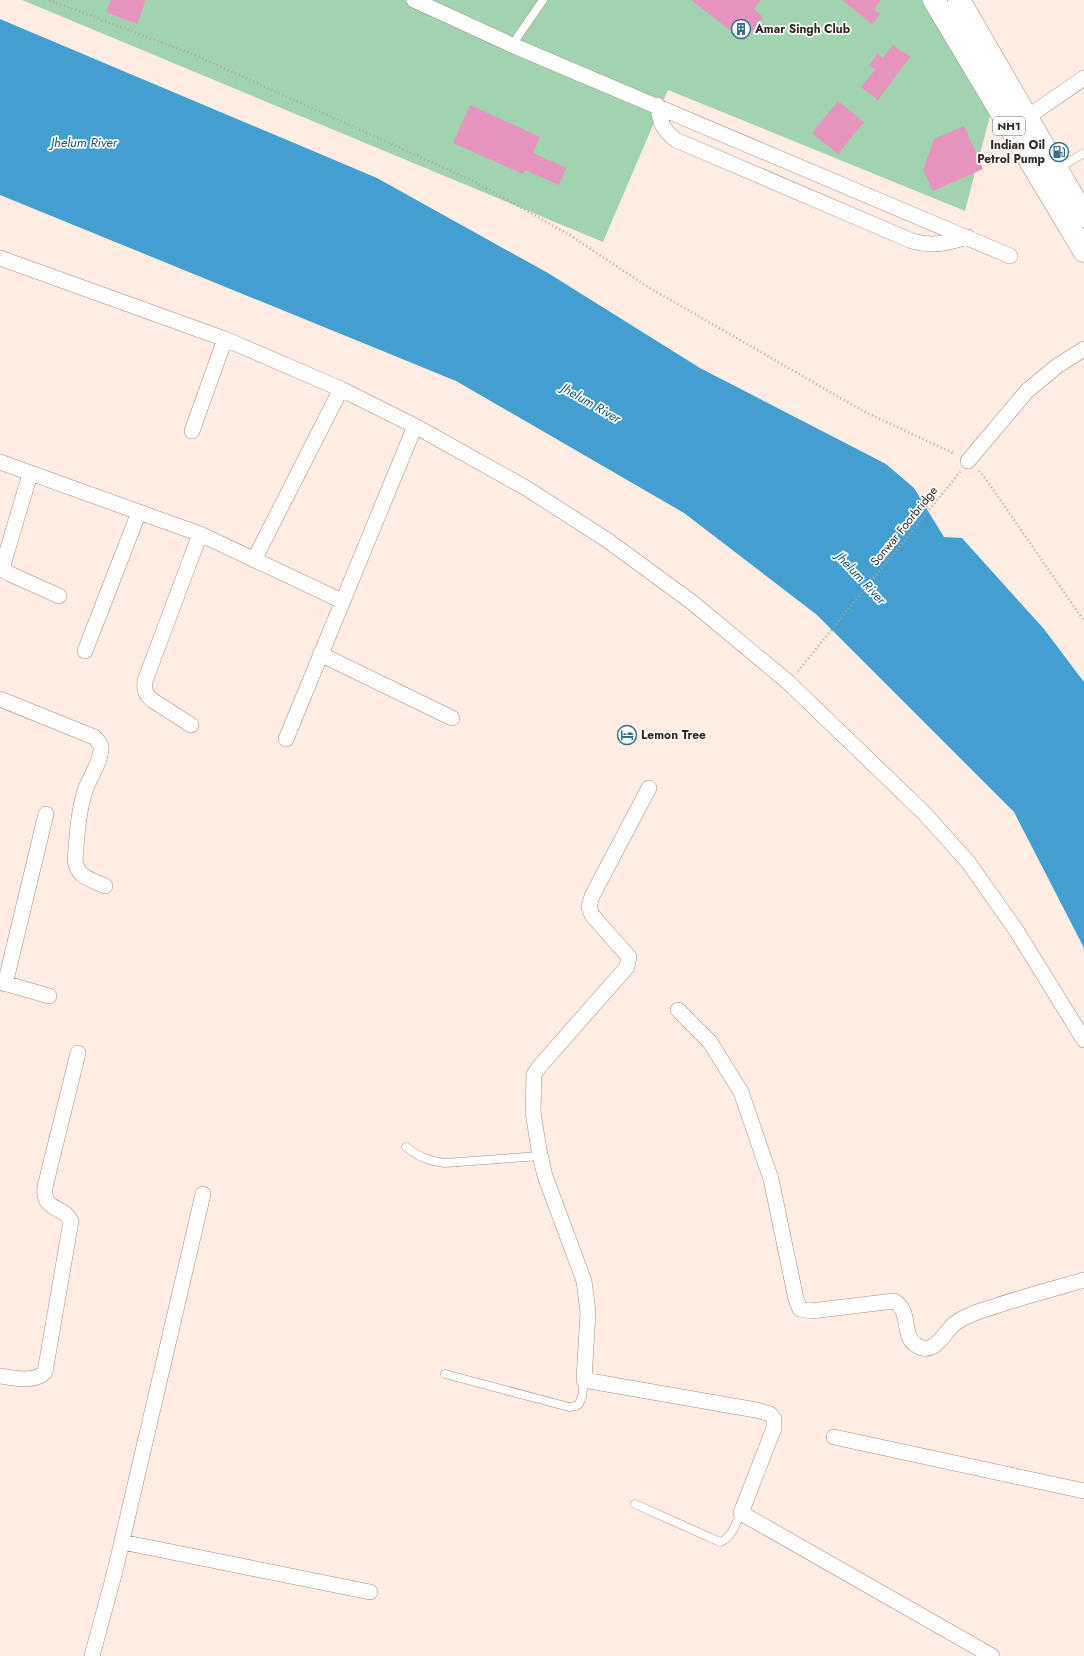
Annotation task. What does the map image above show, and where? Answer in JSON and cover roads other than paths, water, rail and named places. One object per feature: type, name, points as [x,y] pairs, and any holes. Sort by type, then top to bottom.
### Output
[{"type":"highway","name":"NH1","points":[[934,0],[1084,251]]},
{"type":"highway","name":"NH1","points":[[959,0],[1084,216]]},
{"type":"street","points":[[414,0],[512,44],[1010,256]]},
{"type":"street","points":[[1026,118],[1084,78]]},
{"type":"street","points":[[657,105],[660,122],[665,132],[676,140],[912,242],[925,245],[941,244],[968,237]]},
{"type":"street","points":[[0,258],[225,339],[341,389],[415,426],[526,488],[607,540],[693,603],[788,682],[924,812],[968,862],[1016,930],[1084,1040]]},
{"type":"street","points":[[192,431],[225,339]]},
{"type":"street","points":[[968,461],[1027,391],[1056,366],[1084,349]]},
{"type":"street","points":[[254,560],[341,389]]},
{"type":"street","points":[[286,739],[415,426]]},
{"type":"street","points":[[0,462],[200,534],[342,601]]},
{"type":"street","points":[[30,474],[3,565],[5,571],[10,574],[58,596]]},
{"type":"street","points":[[86,651],[139,512]]},
{"type":"street","points":[[191,725],[152,700],[146,695],[144,689],[145,681],[200,534]]},
{"type":"street","points":[[320,654],[452,718]]},
{"type":"street","points":[[0,699],[94,737],[99,742],[101,749],[99,759],[86,788],[80,809],[75,861],[77,869],[80,873],[105,886]]},
{"type":"street","points":[[649,788],[592,896],[589,908],[592,915],[629,957],[627,967],[539,1067],[534,1075],[533,1112],[540,1156],[545,1176],[584,1281],[588,1312],[584,1380],[756,1410],[770,1414],[774,1419],[774,1428],[741,1513],[992,1656]]},
{"type":"street","points":[[46,814],[3,983],[48,996]]},
{"type":"street","points":[[678,1010],[710,1042],[742,1092],[771,1179],[796,1299],[800,1309],[812,1311],[894,1301],[900,1304],[904,1310],[910,1340],[915,1345],[923,1348],[938,1344],[954,1324],[969,1315],[1012,1300],[1084,1280]]},
{"type":"street","points":[[0,1376],[32,1378],[40,1377],[44,1372],[71,1221],[69,1216],[52,1207],[47,1202],[44,1193],[78,1053]]},
{"type":"street","points":[[92,1656],[122,1542],[203,1194]]},
{"type":"street","points":[[834,1437],[1084,1491]]},
{"type":"street","points":[[122,1542],[370,1592]]},
{"type":"lane","points":[[512,44],[543,0]]},
{"type":"lane","points":[[1056,169],[1084,153]]},
{"type":"lane","points":[[406,1147],[418,1156],[430,1161],[445,1163],[540,1156]]},
{"type":"lane","points":[[445,1374],[569,1407],[579,1404],[584,1380]]},
{"type":"lane","points":[[635,1504],[720,1542],[725,1540],[731,1534],[741,1513]]},
{"type":"water","name":"Jhelum River","points":[[0,19],[377,178],[548,273],[700,368],[886,464],[914,488],[944,537],[962,538],[1044,629],[1084,682],[1084,948],[1014,812],[817,615],[684,513],[456,381],[0,195]]},
{"type":"place","name":"Amar Singh Club","points":[[741,29]]},
{"type":"place","name":"Indian Oil Petrol Pump","points":[[1059,152]]},
{"type":"place","name":"Lemon Tree","points":[[627,735]]}]
